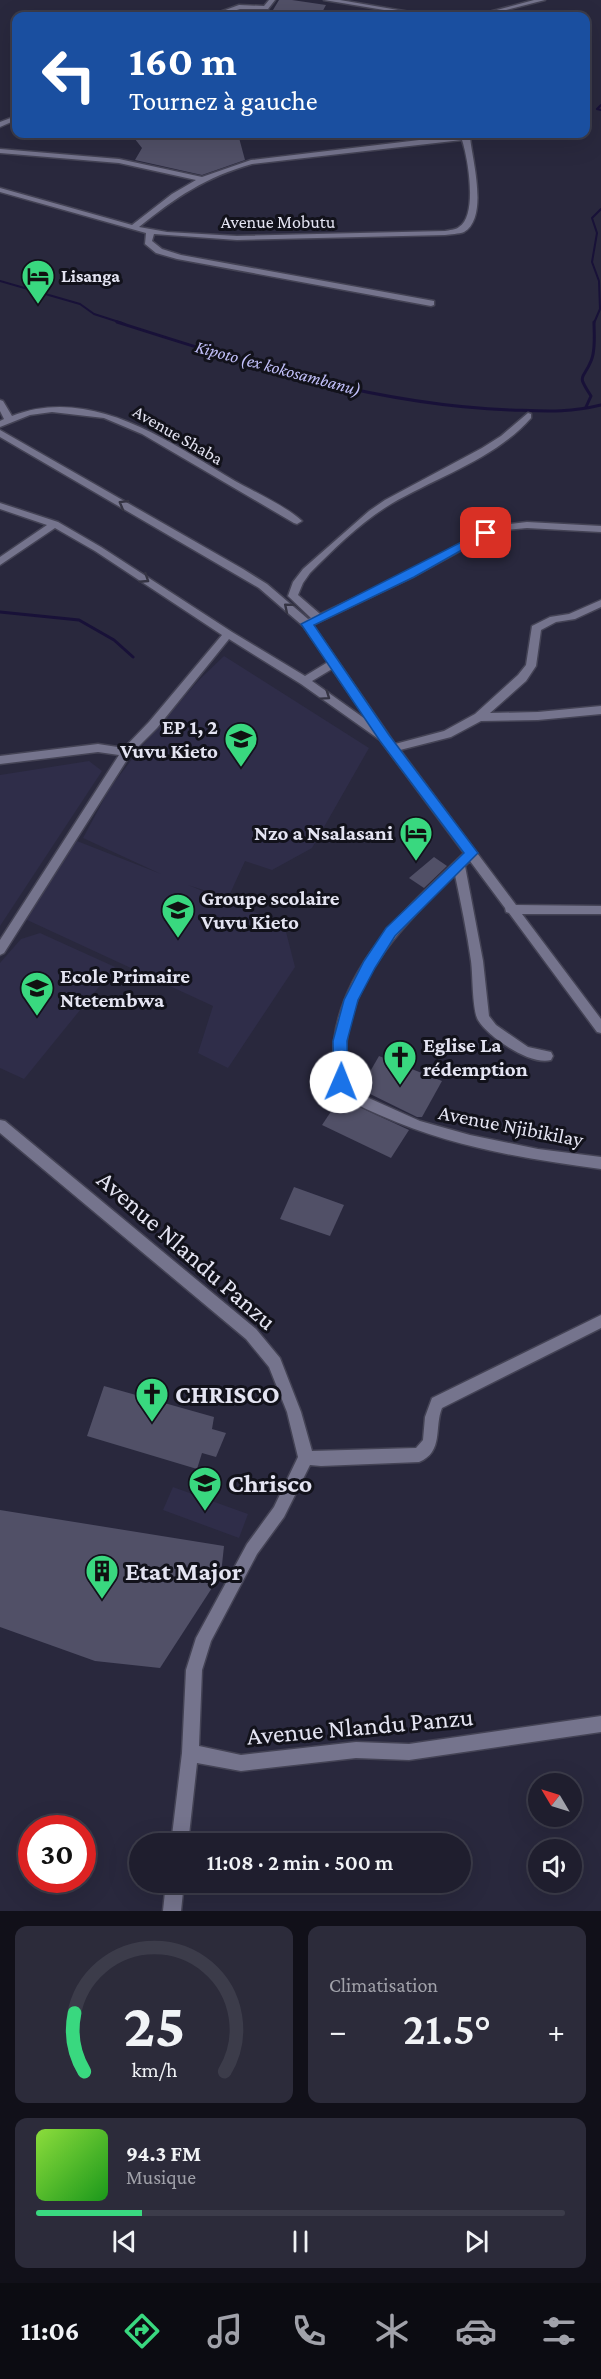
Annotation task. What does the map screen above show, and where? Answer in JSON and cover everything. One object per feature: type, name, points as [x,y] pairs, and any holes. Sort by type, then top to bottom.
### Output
[{"type":"street","points":[[224,12],[238,7],[266,8],[272,0]]},
{"type":"street","points":[[327,0],[404,12]]},
{"type":"street","points":[[493,12],[542,0]]},
{"type":"street","points":[[133,228],[199,178],[251,162],[441,138]]},
{"type":"street","name":"Avenue Mobutu","points":[[0,190],[150,232],[237,238],[423,234],[461,230],[470,218],[474,170],[466,138]]},
{"type":"street","points":[[0,151],[119,161],[199,178]]},
{"type":"street","points":[[150,232],[148,242],[159,251],[180,257],[432,303]]},
{"type":"street","points":[[0,403],[4,422]]},
{"type":"street","name":"Avenue Shaba","points":[[4,422],[52,409],[97,414],[122,422],[297,521]]},
{"type":"street","points":[[318,618],[293,596],[294,587],[304,573],[370,514],[468,459],[517,428],[528,416]]},
{"type":"street","points":[[3,438],[240,571],[263,586],[307,624],[385,738],[510,909],[601,1028]]},
{"type":"street","points":[[0,506],[55,524],[99,549],[228,634],[305,681],[385,738]]},
{"type":"street","points":[[0,562],[55,524]]},
{"type":"street","points":[[307,624],[410,575],[486,533],[505,527],[527,525],[601,530]]},
{"type":"street","points":[[393,748],[447,734],[478,717],[522,678],[531,666],[536,628],[554,619],[571,617],[601,603]]},
{"type":"street","points":[[0,950],[126,752],[153,725],[228,634]]},
{"type":"street","points":[[305,681],[334,663]]},
{"type":"street","points":[[478,717],[538,716],[601,710]]},
{"type":"street","points":[[0,760],[98,748],[126,752]]},
{"type":"street","name":"Avenue Njibikilay","points":[[471,853],[390,932],[369,965],[351,1000],[340,1041],[341,1082],[357,1099],[417,1126],[471,1142],[538,1155],[601,1163]]},
{"type":"street","points":[[459,864],[477,961],[483,1017],[492,1029],[525,1051],[547,1056]]},
{"type":"street","points":[[510,909],[601,910]]},
{"type":"street","name":"Avenue Nlandu Panzu","points":[[0,1125],[251,1334],[275,1363],[294,1412],[306,1456]]},
{"type":"street","points":[[180,1833],[190,1753],[194,1670],[204,1638],[252,1549],[279,1512],[306,1456],[321,1459],[419,1455],[429,1448],[433,1434],[433,1409],[437,1403],[601,1321]]},
{"type":"street","name":"Avenue Nlandu Panzu","points":[[190,1753],[241,1763],[356,1750],[409,1752],[601,1724]]},
{"type":"street","points":[[172,1911],[174,1893]]},
{"type":"shaded area","points":[[224,656],[369,748],[312,848],[272,870],[245,861],[228,898],[188,885],[284,924],[295,967],[228,1068],[198,1053],[213,1006],[25,919],[51,875],[77,841],[161,874],[83,838],[110,788],[142,746],[199,680]]},
{"type":"shaded area","points":[[89,761],[102,771],[0,926],[0,775]]},
{"type":"shaded area","name":"Ecole Primaire Ntetembwa","points":[[40,933],[115,967],[24,1079],[0,1068],[0,963],[21,939]]},
{"type":"shaded area","name":"Chrisco","points":[[173,1487],[248,1514],[239,1538],[163,1510]]},
{"type":"building","points":[[279,0],[326,5],[322,12],[273,10]]},
{"type":"building","points":[[134,138],[239,138],[245,160],[202,175],[135,160],[142,148]]},
{"type":"building","name":"Nzo a Nsalasani","points":[[434,857],[447,866],[424,888],[409,878]]},
{"type":"building","name":"Eglise La rédemption","points":[[379,1056],[442,1081],[422,1117],[417,1117],[360,1089]]},
{"type":"building","points":[[340,1098],[409,1130],[391,1158],[322,1125]]},
{"type":"building","points":[[294,1187],[344,1205],[330,1236],[280,1219]]},
{"type":"building","name":"CHRISCO","points":[[104,1386],[214,1417],[212,1429],[226,1433],[216,1457],[202,1453],[197,1469],[87,1436]]},
{"type":"building","name":"Etat Major","points":[[0,1510],[224,1546],[221,1574],[160,1668],[95,1661],[0,1627]]},
{"type":"waterway","points":[[601,105],[597,109],[601,110]]},
{"type":"waterway","points":[[594,323],[600,309],[599,281],[592,262],[597,233],[592,218],[601,209]]},
{"type":"waterway","name":"Kipoto (ex kokosambanu)","points":[[0,281],[80,304],[94,314],[122,323]]},
{"type":"waterway","name":"Kipoto (ex kokosambanu)","points":[[117,322],[262,367],[361,391],[410,400],[534,411],[567,410],[601,405]]},
{"type":"waterway","points":[[586,407],[591,396],[582,377],[594,352],[594,323]]},
{"type":"waterway","points":[[0,612],[79,620],[114,640],[133,657]]},
{"type":"place","name":"Lisanga","points":[[38,305]]},
{"type":"place","name":"EP 1, 2 Vuvu Kieto","points":[[241,768]]},
{"type":"place","name":"Nzo a Nsalasani","points":[[416,862]]},
{"type":"place","name":"Groupe scolaire Vuvu Kieto","points":[[178,939]]},
{"type":"place","name":"Ecole Primaire Ntetembwa","points":[[37,1017]]},
{"type":"place","name":"Eglise La rédemption","points":[[400,1086]]},
{"type":"place","name":"CHRISCO","points":[[152,1423]]},
{"type":"place","name":"Chrisco","points":[[205,1512]]},
{"type":"place","name":"Etat Major","points":[[102,1600]]},
{"type":"route","points":[[341,1082],[340,1041],[351,1000],[369,965],[390,932],[471,853],[385,738],[307,624],[410,575],[486,533]]}]
